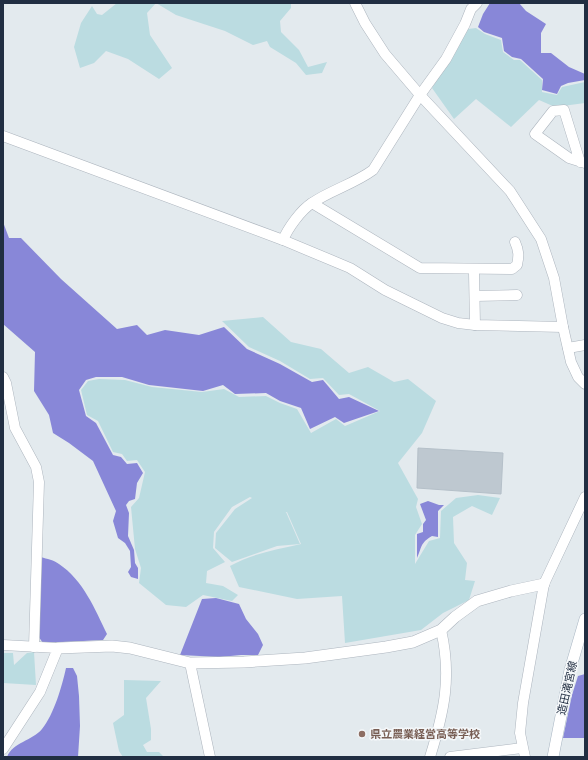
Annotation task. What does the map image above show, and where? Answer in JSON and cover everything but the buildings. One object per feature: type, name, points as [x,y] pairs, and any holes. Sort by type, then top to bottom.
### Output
[{"type":"street","points":[[355,3],[365,23],[385,54],[420,95],[510,191],[541,239],[554,278],[571,362],[578,377],[585,384]]},
{"type":"street","points":[[283,240],[287,231],[312,203],[363,178],[373,170],[420,95],[446,59],[465,24],[471,9],[477,3]]},
{"type":"street","points":[[564,110],[583,163],[568,158],[535,134],[553,111],[564,110]]},
{"type":"street","points":[[3,136],[283,240],[350,268],[385,290],[442,318],[458,323],[475,325],[563,327]]},
{"type":"street","points":[[312,203],[420,268],[512,269],[517,265],[519,251],[515,242]]},
{"type":"street","points":[[474,273],[475,325]]},
{"type":"street","points":[[475,296],[517,295]]},
{"type":"street","points":[[568,348],[585,345]]},
{"type":"street","points":[[3,377],[6,383],[15,428],[36,467],[39,482],[34,647]]},
{"type":"street","points":[[450,757],[523,752],[520,733],[523,703],[544,584],[585,497]]},
{"type":"street","points":[[3,645],[58,648],[124,647],[190,663],[244,662],[305,658],[413,642],[441,630],[455,617],[478,601],[511,591],[544,584]]},
{"type":"street","name":"造田滝宮線","points":[[553,757],[570,670],[585,620]]},
{"type":"street","points":[[430,757],[439,728],[445,696],[447,669],[445,644],[441,630]]},
{"type":"street","points":[[3,749],[40,692],[58,648]]},
{"type":"street","points":[[190,663],[210,757]]},
{"type":"shaded area","points":[[117,3],[156,3],[147,13],[150,35],[172,68],[159,79],[128,59],[106,51],[94,63],[80,68],[74,47],[81,23],[92,6],[97,14],[102,15]]},
{"type":"shaded area","points":[[156,3],[291,3],[291,8],[280,21],[281,32],[299,50],[308,67],[327,62],[322,73],[306,75],[296,63],[270,47],[267,41],[253,45],[225,31],[176,15]]},
{"type":"shaded area","points":[[490,3],[519,3],[526,11],[546,24],[541,33],[541,53],[551,53],[569,67],[585,74],[585,80],[568,83],[561,86],[557,94],[542,90],[543,79],[521,59],[512,57],[504,51],[502,38],[484,32],[478,27],[483,14]]},
{"type":"shaded area","points":[[476,28],[485,34],[501,40],[503,52],[514,60],[520,60],[542,80],[542,92],[557,95],[562,87],[585,82],[585,103],[555,107],[539,100],[511,127],[476,99],[454,119],[432,88],[468,29]]},
{"type":"shaded area","points":[[3,222],[9,238],[21,238],[61,279],[117,329],[137,325],[147,335],[165,330],[199,335],[224,327],[247,349],[280,364],[312,382],[323,380],[339,399],[349,397],[379,411],[344,423],[335,417],[310,429],[301,408],[280,401],[266,393],[235,394],[223,385],[203,391],[149,385],[122,377],[96,377],[86,380],[79,390],[86,416],[96,423],[113,455],[121,457],[127,464],[137,463],[143,473],[137,483],[135,499],[129,501],[126,505],[129,513],[128,536],[134,550],[135,563],[138,568],[138,579],[131,577],[128,572],[131,567],[130,551],[125,543],[118,538],[113,521],[116,511],[93,461],[53,433],[49,415],[34,391],[35,352],[3,324]]},
{"type":"shaded area","points":[[263,317],[291,342],[321,349],[349,373],[368,367],[394,382],[408,379],[436,401],[422,433],[398,463],[418,499],[416,507],[422,524],[415,535],[415,564],[429,541],[440,538],[441,511],[456,498],[478,495],[500,498],[492,515],[472,506],[453,517],[454,543],[467,563],[465,580],[475,581],[469,600],[443,613],[421,630],[345,643],[342,596],[297,599],[239,587],[230,566],[256,555],[301,544],[286,512],[300,544],[277,546],[232,562],[215,548],[216,533],[235,509],[252,498],[250,497],[232,507],[214,532],[213,548],[225,562],[207,571],[206,583],[223,586],[238,595],[232,601],[203,595],[186,607],[166,605],[139,583],[141,568],[135,549],[131,507],[139,498],[145,472],[137,460],[127,461],[122,454],[113,452],[98,421],[87,415],[81,390],[88,381],[99,379],[125,380],[152,387],[202,392],[224,389],[239,397],[266,396],[297,409],[311,433],[336,419],[345,426],[380,411],[349,394],[339,395],[323,378],[310,379],[280,361],[249,347],[222,321]]},
{"type":"shaded area","points":[[428,501],[439,505],[444,505],[438,511],[438,537],[432,536],[425,541],[417,558],[417,534],[423,532],[423,524],[426,520],[420,504]]},
{"type":"shaded area","points":[[41,557],[59,564],[75,578],[82,587],[93,605],[107,634],[103,640],[43,643],[38,636]]},
{"type":"shaded area","points":[[216,598],[239,604],[246,619],[258,634],[263,645],[258,655],[220,657],[180,655],[202,599]]},
{"type":"shaded area","points":[[34,652],[36,685],[3,683],[3,653],[13,653],[14,665],[27,653]]},
{"type":"shaded area","points":[[66,668],[73,668],[77,676],[80,726],[78,757],[7,757],[14,748],[38,733],[46,723],[57,700]]},
{"type":"shaded area","points":[[585,674],[585,738],[563,738],[572,695],[578,676]]},
{"type":"shaded area","points":[[124,680],[161,681],[146,698],[151,729],[151,740],[143,745],[147,752],[159,752],[164,757],[123,757],[119,751],[113,723],[124,715]]},
{"type":"place","name":"県立農業経営高等学校","points":[[362,734]]}]
